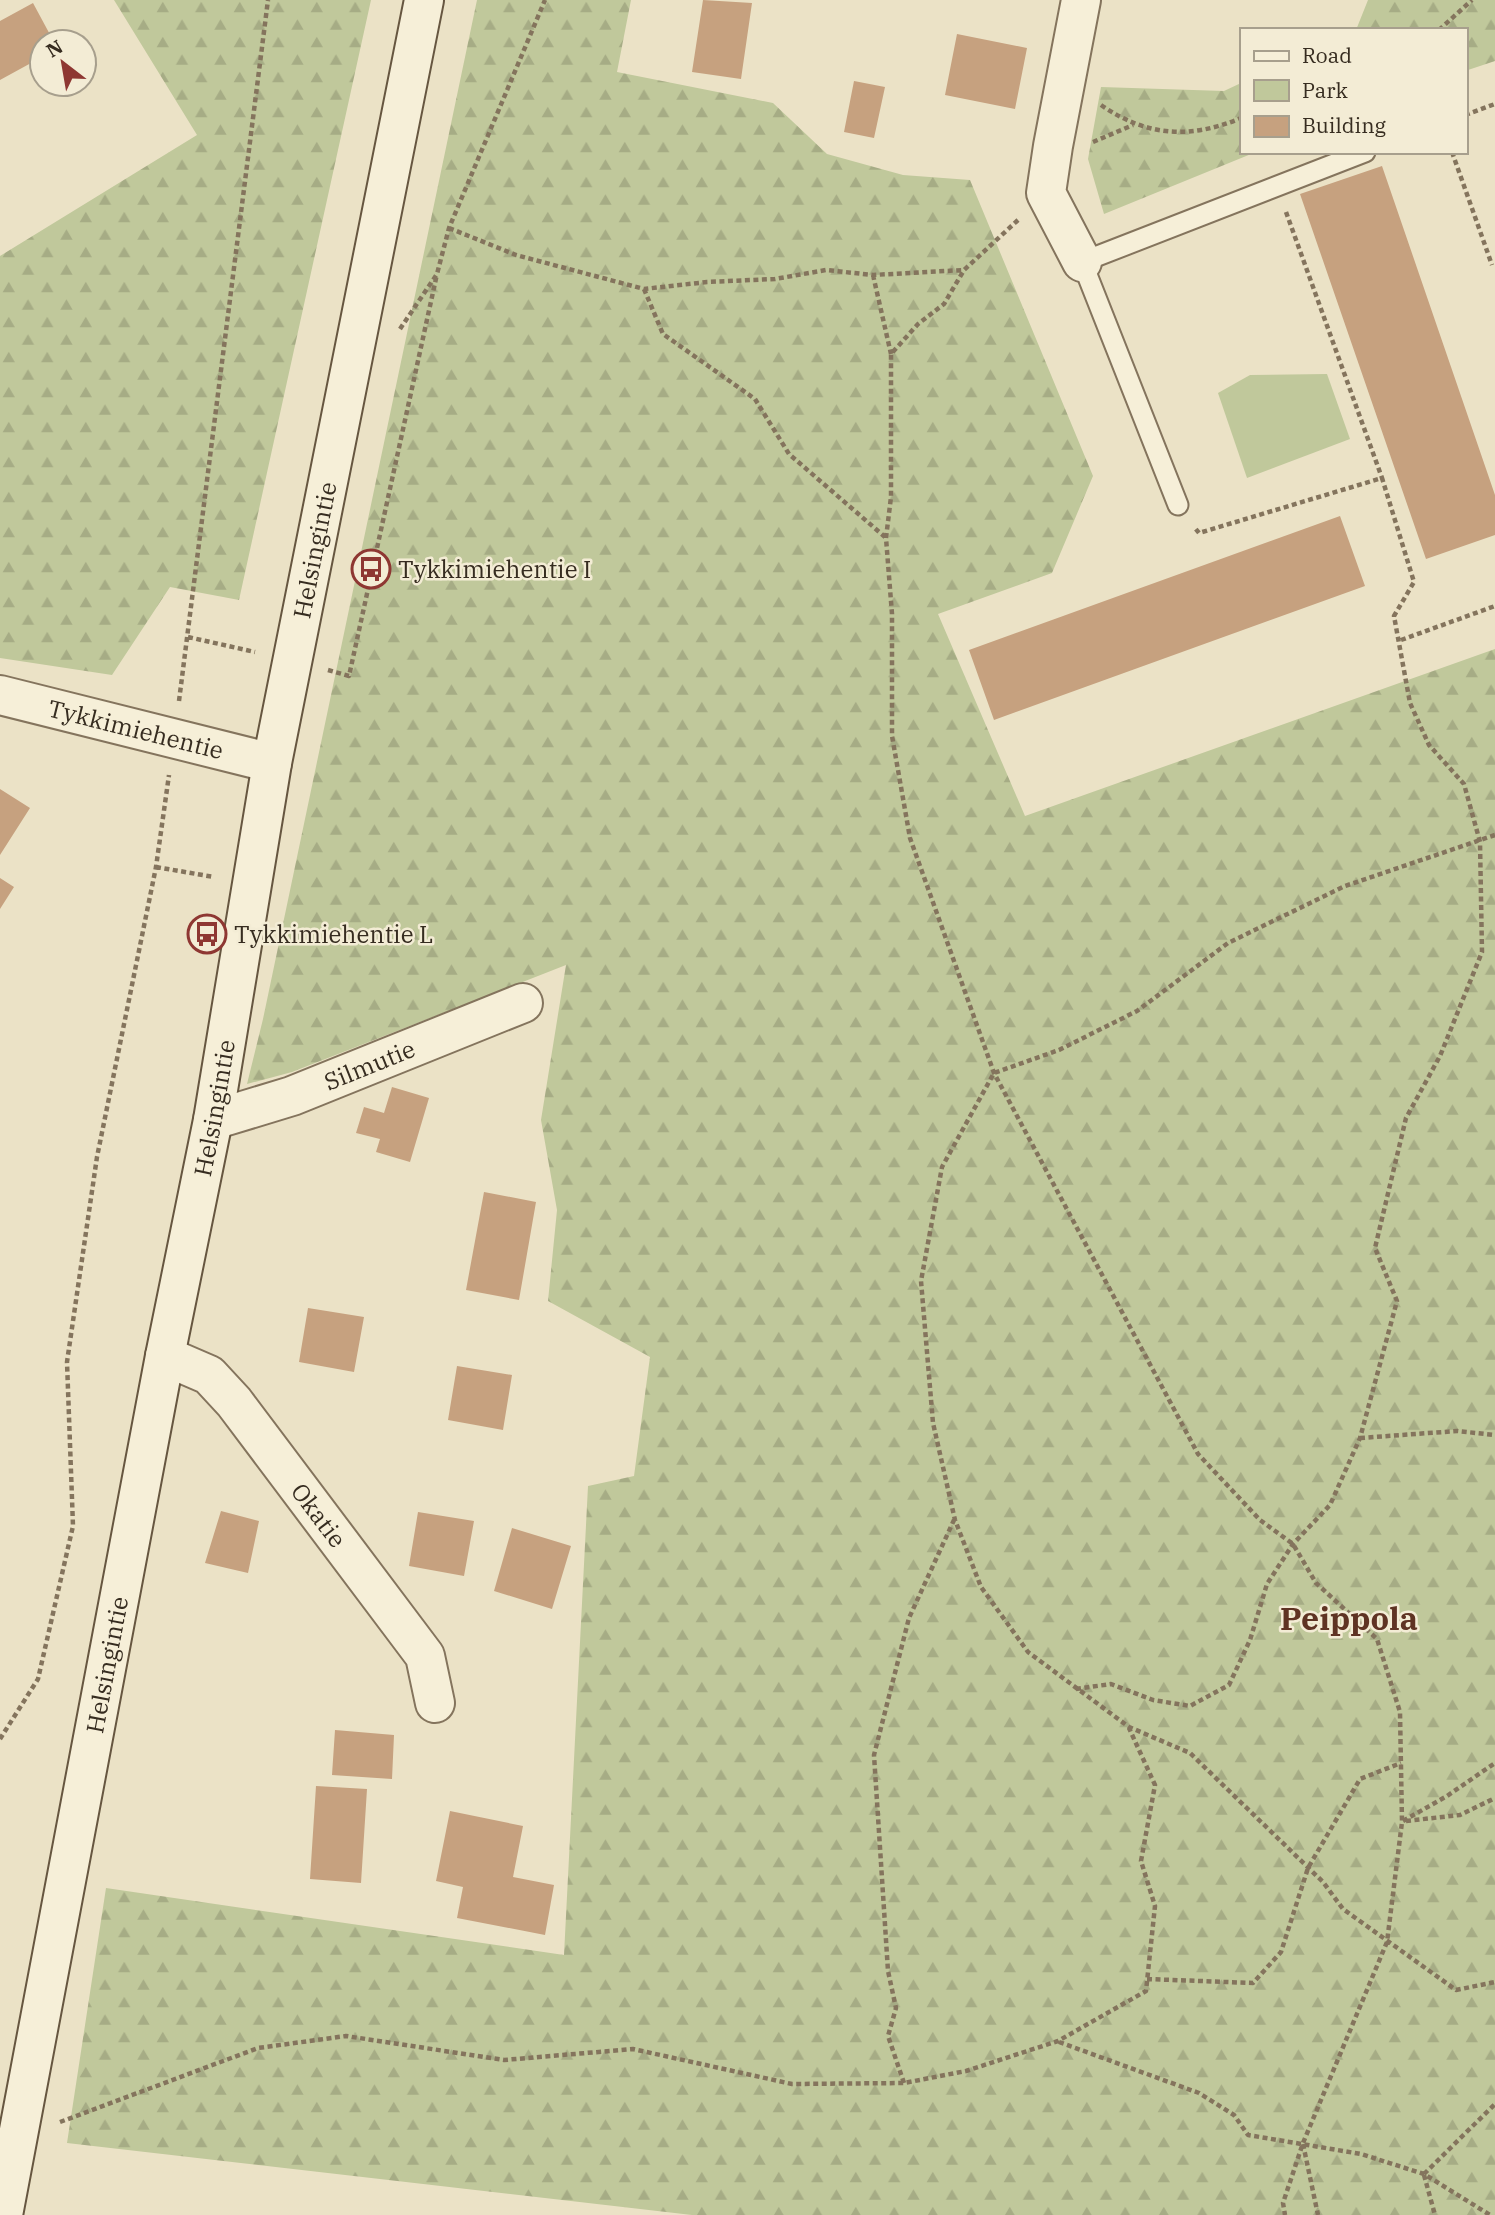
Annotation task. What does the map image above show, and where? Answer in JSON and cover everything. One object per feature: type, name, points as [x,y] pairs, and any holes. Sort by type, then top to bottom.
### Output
[{"type":"main road","name":"Helsingintie","points":[[3,2215],[165,1356],[213,1120],[272,763],[424,0]]},
{"type":"main road","points":[[1081,0],[1046,193],[1082,262]]},
{"type":"main road","name":"Tykkimiehentie","points":[[0,695],[174,741],[272,763]]},
{"type":"main road","name":"Silmutie","points":[[213,1120],[292,1096],[523,1003]]},
{"type":"main road","name":"Okatie","points":[[165,1356],[209,1376],[234,1402],[425,1656],[435,1703]]},
{"type":"lane","points":[[1178,505],[1082,262],[1361,154]]},
{"type":"path","points":[[0,1740],[38,1679],[73,1525],[67,1362],[97,1157],[156,867],[268,0]]},
{"type":"path","points":[[352,364],[375,352],[402,328],[437,274],[449,228],[545,0]]},
{"type":"path","points":[[1441,28],[1472,0]]},
{"type":"path","points":[[1066,81],[1134,125],[1171,133],[1216,129],[1240,118]]},
{"type":"path","points":[[1467,114],[1495,104]]},
{"type":"path","points":[[1453,154],[1492,265]]},
{"type":"path","points":[[1076,1689],[1111,1684],[1153,1700],[1190,1706],[1228,1685],[1250,1640],[1266,1584],[1293,1544],[1330,1504],[1360,1438],[1397,1301],[1375,1248],[1406,1118],[1440,1056],[1482,952],[1480,842],[1464,784],[1429,745],[1410,703],[1394,616],[1414,582],[1381,478],[1276,186]]},
{"type":"path","points":[[891,354],[918,324],[944,304],[964,270],[1046,193]]},
{"type":"path","points":[[449,228],[516,255],[644,289],[707,282],[775,279],[826,270],[873,275],[964,270]]},
{"type":"path","points":[[873,275],[891,354],[891,497],[886,538],[892,614],[892,736],[910,838],[994,1073],[1198,1454],[1260,1520],[1293,1544],[1317,1583],[1377,1639],[1400,1712],[1402,1822],[1387,1942],[1303,2143],[1283,2203],[1285,2215]]},
{"type":"path","points":[[644,289],[663,334],[755,399],[789,454],[886,538]]},
{"type":"path","points":[[1178,505],[1199,533],[1381,478]]},
{"type":"path","points":[[1400,640],[1495,606]]},
{"type":"path","points":[[1495,835],[1345,886],[1228,943],[1137,1011],[1059,1050],[994,1073],[942,1167],[921,1281],[933,1423],[955,1520],[981,1587],[1028,1652],[1129,1727],[1190,1753],[1322,1882],[1343,1909],[1387,1942],[1456,1990],[1495,1982]]},
{"type":"path","points":[[156,867],[217,878],[215,889]]},
{"type":"path","points":[[1360,1438],[1457,1431],[1495,1435]]},
{"type":"path","points":[[904,2083],[888,2036],[896,2008],[888,1970],[874,1755],[909,1618],[955,1520]]},
{"type":"path","points":[[17,2137],[258,2048],[346,2036],[504,2060],[633,2049],[792,2084],[904,2083],[966,2071],[1058,2041],[1146,1991],[1156,1906],[1141,1861],[1155,1785],[1129,1727]]},
{"type":"path","points":[[1147,1979],[1253,1983],[1281,1952],[1308,1868],[1360,1779],[1401,1763]]},
{"type":"path","points":[[1402,1822],[1447,1796],[1495,1763]]},
{"type":"path","points":[[1402,1822],[1460,1815],[1495,1798]]},
{"type":"path","points":[[1058,2041],[1199,2093],[1234,2115],[1248,2135],[1361,2154],[1424,2174],[1490,2215]]},
{"type":"path","points":[[1424,2174],[1495,2104]]},
{"type":"path","points":[[1303,2143],[1318,2215]]},
{"type":"path","points":[[1424,2174],[1435,2215]]},
{"type":"green space","points":[[114,0],[371,0],[239,600],[170,587],[112,675],[0,658],[0,256],[197,135]]},
{"type":"green space","points":[[477,0],[631,0],[617,72],[773,103],[827,154],[903,175],[970,180],[1093,476],[1052,573],[938,614],[1025,816],[1495,649],[1495,2215],[692,2215],[67,2143],[106,1888],[564,1955],[588,1486],[634,1476],[650,1357],[548,1301],[557,1210],[541,1120],[566,965],[292,1072],[247,1084],[263,1019]]},
{"type":"green space","points":[[1368,0],[1495,0],[1495,61],[1467,70],[1467,28],[1357,28]]},
{"type":"green space","points":[[1240,83],[1240,154],[1251,154],[1104,214],[1088,159],[1101,87],[1224,91]]},
{"type":"green space","points":[[1327,374],[1350,439],[1247,478],[1218,393],[1250,375]]},
{"type":"building","points":[[703,0],[752,3],[741,79],[692,72]]},
{"type":"building","points":[[33,3],[46,28],[28,28],[28,65],[0,80],[0,21]]},
{"type":"building","points":[[957,34],[1027,48],[1015,109],[945,95]]},
{"type":"building","points":[[854,81],[885,87],[874,138],[844,132]]},
{"type":"building","points":[[1382,166],[1495,495],[1495,535],[1426,559],[1300,194]]},
{"type":"building","points":[[1340,516],[1365,586],[994,720],[969,650]]},
{"type":"building","points":[[0,789],[30,808],[0,855]]},
{"type":"building","points":[[0,878],[14,887],[0,909]]},
{"type":"building","points":[[202,926],[208,927],[205,942],[199,941]]},
{"type":"building","points":[[392,1087],[429,1098],[410,1162],[376,1152],[380,1139],[356,1133],[364,1107],[384,1113]]},
{"type":"building","points":[[484,1192],[536,1202],[519,1300],[466,1290]]},
{"type":"building","points":[[308,1308],[364,1317],[354,1372],[299,1362]]},
{"type":"building","points":[[457,1366],[512,1375],[503,1430],[448,1420]]},
{"type":"building","points":[[221,1511],[259,1521],[248,1573],[205,1563]]},
{"type":"building","points":[[418,1512],[474,1521],[464,1576],[409,1566]]},
{"type":"building","points":[[512,1528],[571,1546],[552,1609],[494,1591]]},
{"type":"building","points":[[335,1730],[394,1735],[392,1779],[332,1775]]},
{"type":"building","points":[[316,1786],[367,1789],[361,1883],[310,1879]]},
{"type":"building","points":[[450,1811],[523,1826],[513,1877],[554,1885],[545,1935],[457,1918],[463,1887],[436,1881]]},
{"type":"place","name":"Tykkimiehentie I","points":[[371,569]]},
{"type":"place","name":"Tykkimiehentie L","points":[[207,934]]},
{"type":"district","name":"Peippola","points":[[1349,1618]]}]
